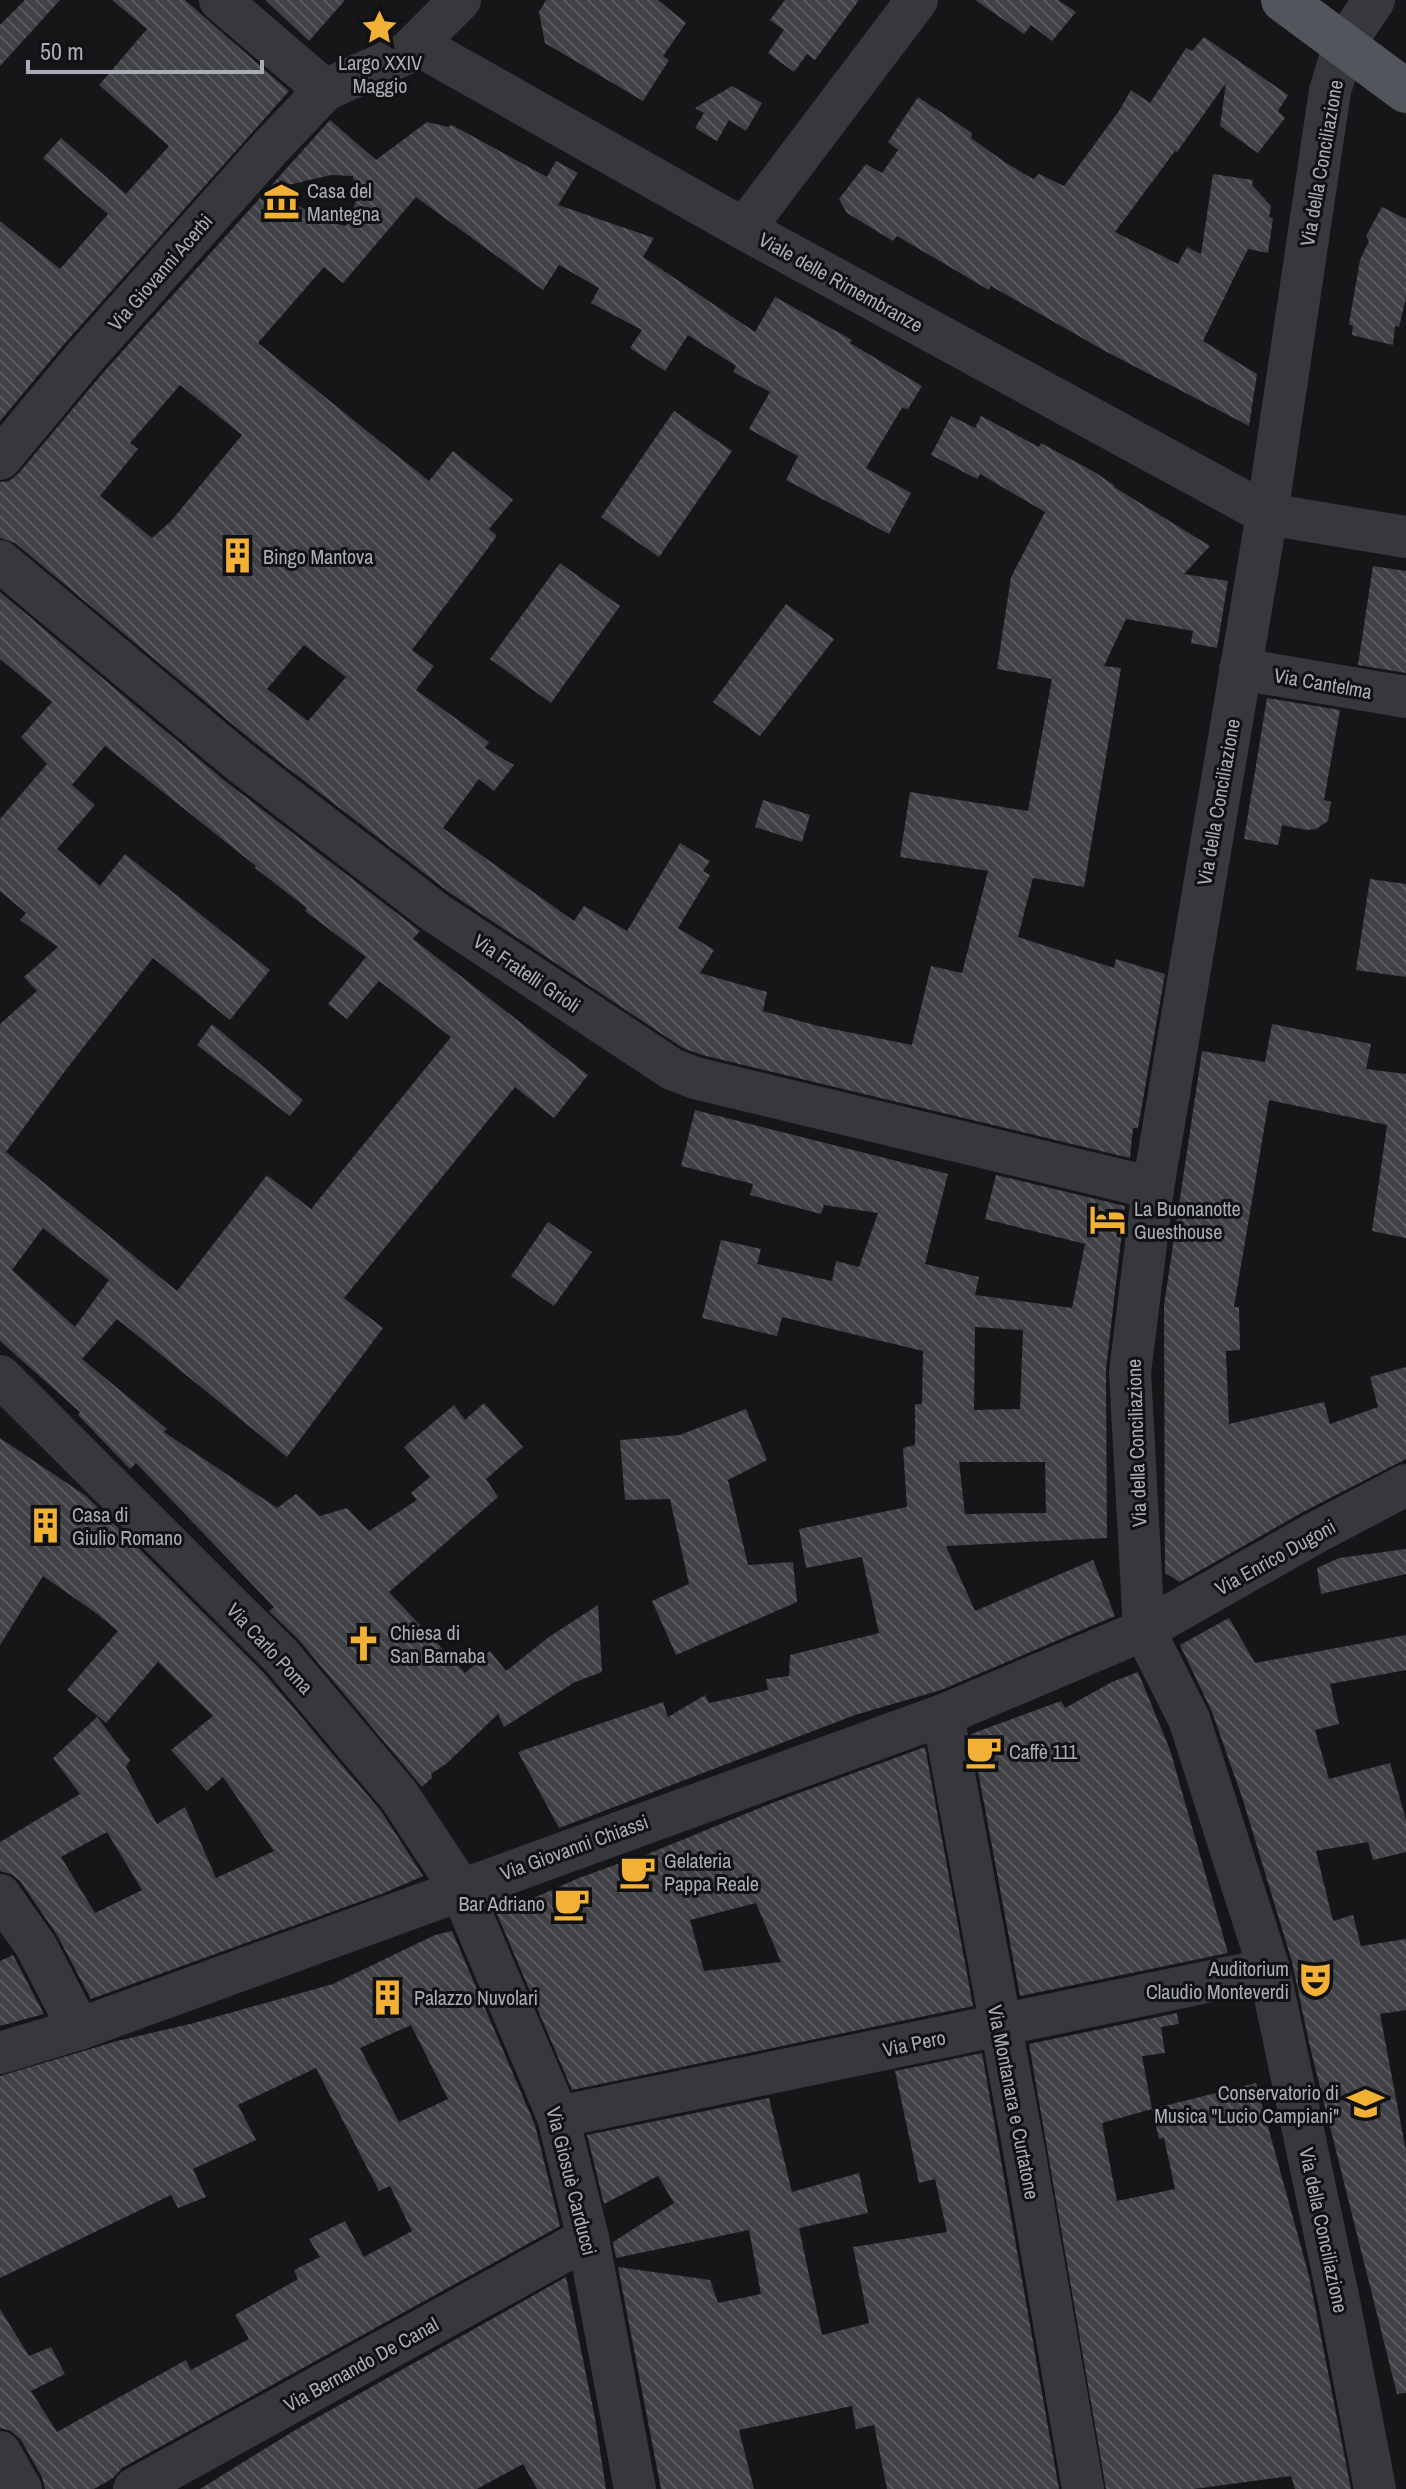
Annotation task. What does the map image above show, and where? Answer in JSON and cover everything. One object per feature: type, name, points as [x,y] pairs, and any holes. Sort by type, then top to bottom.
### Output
[{"type":"main road","points":[[1283,0],[1406,91]]},
{"type":"street","points":[[220,0],[325,90],[418,45],[460,0]]},
{"type":"street","points":[[744,229],[917,0]]},
{"type":"street","name":"Via della Conciliazione","points":[[1374,0],[1344,45],[1330,91],[1267,514],[1153,1188],[1130,1372],[1144,1630],[1189,1719],[1269,1969],[1375,2489]]},
{"type":"street","name":"Viale delle Rimembranze","points":[[418,45],[744,229],[1267,514],[1406,537]]},
{"type":"street","name":"Via Giovanni Acerbi","points":[[0,459],[94,346],[325,90]]},
{"type":"street","name":"Via Fratelli Grioli","points":[[0,561],[240,762],[436,913],[672,1069],[695,1078],[1153,1188]]},
{"type":"street","name":"Via Cantelma","points":[[1240,669],[1406,697]]},
{"type":"street","name":"Via Carlo Poma","points":[[0,1376],[281,1656],[400,1797],[460,1888]]},
{"type":"street","name":"Via Carlo Poma","points":[[0,1396],[54,1430]]},
{"type":"street","name":"Via Enrico Dugoni","points":[[1144,1630],[1406,1485]]},
{"type":"street","name":"Via Giovanni Chiassi","points":[[0,2053],[79,2029],[943,1715],[1144,1630]]},
{"type":"street","name":"Via Montanara e Curtatone","points":[[943,1715],[1083,2489]]},
{"type":"street","name":"Via Giosuè Carducci","points":[[460,1888],[558,2117],[588,2238],[635,2489]]},
{"type":"street","points":[[0,1895],[36,1946],[79,2029]]},
{"type":"street","name":"Via Pero","points":[[558,2117],[1269,1969]]},
{"type":"street","name":"Via Bernando De Canal","points":[[134,2489],[588,2238]]},
{"type":"street","points":[[0,2452],[21,2489]]},
{"type":"building","points":[[25,0],[60,0],[0,66],[0,25]]},
{"type":"building","points":[[112,0],[185,0],[289,91],[0,421],[0,221],[60,269],[108,214],[43,158],[61,138],[126,194],[169,146],[99,85],[147,29]]},
{"type":"building","points":[[265,0],[345,0],[309,41]]},
{"type":"building","points":[[546,0],[658,0],[686,23],[663,56],[669,60],[643,101],[545,43],[539,12]]},
{"type":"building","points":[[785,0],[859,0],[815,60],[807,54],[794,72],[768,53],[784,30],[770,20]]},
{"type":"building","points":[[975,0],[1058,0],[1076,12],[1052,41],[1031,25],[1024,34]]},
{"type":"building","points":[[1204,37],[1288,95],[1278,111],[1285,118],[1258,153],[1220,126],[1226,83],[1115,232],[1178,264],[1187,247],[1201,254],[1213,174],[1253,180],[1252,185],[1271,206],[1269,217],[1273,218],[1268,253],[1248,249],[1203,341],[1257,374],[1249,426],[1105,351],[991,286],[989,290],[897,236],[893,241],[847,213],[839,199],[866,164],[882,173],[898,150],[888,142],[918,97],[972,133],[971,138],[1006,163],[1033,179],[1039,174],[1064,186],[1131,90],[1150,103],[1186,48],[1192,51]]},
{"type":"building","points":[[732,86],[762,103],[746,131],[729,120],[717,141],[695,128],[704,113],[695,108]]},
{"type":"building","points":[[330,120],[376,160],[427,122],[448,127],[452,125],[547,177],[556,161],[578,173],[558,205],[654,238],[643,257],[755,332],[775,297],[852,340],[850,343],[922,386],[908,409],[902,408],[866,468],[911,493],[889,534],[786,480],[798,456],[749,429],[770,392],[733,372],[736,366],[688,335],[665,371],[630,348],[642,330],[591,303],[599,288],[559,265],[543,290],[416,197],[343,283],[324,267],[258,343],[429,481],[453,451],[513,500],[489,529],[497,536],[412,650],[434,666],[416,690],[489,742],[485,748],[514,765],[494,791],[479,779],[443,828],[574,921],[584,906],[627,931],[680,843],[710,861],[703,871],[710,875],[678,928],[714,950],[700,973],[767,992],[763,1011],[912,1045],[931,966],[962,973],[988,871],[900,857],[910,792],[1028,811],[1052,679],[997,669],[1011,577],[1045,512],[980,474],[977,479],[931,455],[951,416],[975,428],[981,416],[1039,447],[1041,443],[1096,473],[1210,546],[1184,574],[1228,581],[1217,648],[1191,643],[1193,631],[1126,619],[1104,666],[1121,668],[1084,887],[1033,878],[1018,937],[1114,968],[1116,959],[1165,974],[1138,1128],[1133,1128],[1130,1158],[683,1048],[450,893],[255,743],[15,543],[0,538],[0,482],[9,481],[18,474],[102,374]],"holes":[[[331,175],[353,176],[357,199],[346,226],[324,221],[271,189]],[[180,385],[242,435],[171,521],[152,538],[100,496],[138,449],[130,443]],[[304,645],[346,677],[308,721],[267,689]]]},
{"type":"building","points":[[1382,207],[1406,219],[1406,298],[1399,327],[1395,326],[1393,345],[1352,335],[1353,326],[1349,324],[1360,260],[1369,241],[1366,236]]},
{"type":"building","points":[[674,411],[732,451],[659,557],[601,517]]},
{"type":"building","points":[[560,563],[620,606],[551,703],[490,659]]},
{"type":"building","points":[[1373,566],[1406,571],[1406,673],[1358,665]]},
{"type":"building","points":[[0,592],[225,781],[420,931],[413,939],[588,1075],[554,1118],[515,1087],[344,1298],[383,1328],[287,1457],[117,1319],[82,1359],[167,1429],[164,1432],[277,1508],[296,1494],[320,1516],[347,1508],[369,1531],[417,1500],[411,1493],[430,1477],[404,1447],[454,1405],[465,1420],[484,1403],[523,1447],[486,1479],[498,1497],[389,1592],[465,1673],[490,1651],[506,1671],[549,1637],[598,1605],[602,1672],[575,1682],[504,1727],[498,1714],[446,1764],[431,1774],[432,1778],[422,1787],[299,1640],[269,1611],[274,1607],[136,1463],[130,1469],[78,1415],[80,1412],[0,1341],[0,1024],[37,991],[24,977],[58,947],[20,920],[26,913],[0,891],[0,819],[47,764],[21,737],[52,702],[0,659]],"holes":[[[105,746],[307,908],[305,911],[366,957],[328,1004],[347,1019],[379,981],[451,1037],[311,1209],[267,1175],[177,1291],[6,1152],[153,958],[230,1020],[270,970],[125,854],[100,886],[57,849],[95,805],[72,785]],[[43,1228],[109,1280],[75,1327],[12,1270]]]},
{"type":"building","points":[[786,604],[834,639],[760,736],[713,702]]},
{"type":"building","points":[[1267,698],[1340,710],[1324,800],[1331,802],[1328,821],[1316,829],[1306,830],[1282,825],[1278,845],[1244,839]]},
{"type":"building","points":[[763,800],[810,815],[802,842],[755,827]]},
{"type":"building","points":[[1370,879],[1406,884],[1406,977],[1356,970]]},
{"type":"building","points":[[212,1024],[303,1100],[290,1116],[197,1045]]},
{"type":"building","points":[[1272,1024],[1371,1044],[1366,1069],[1406,1074],[1406,1238],[1372,1231],[1387,1125],[1269,1100],[1234,1307],[1239,1307],[1240,1350],[1226,1351],[1229,1424],[1324,1402],[1330,1424],[1378,1407],[1370,1377],[1406,1367],[1406,1459],[1303,1512],[1180,1582],[1165,1573],[1164,1305],[1202,1051],[1265,1062]]},
{"type":"building","points":[[695,1110],[948,1174],[925,1264],[979,1277],[975,1295],[1072,1308],[1085,1244],[985,1219],[996,1175],[1125,1206],[1106,1369],[1107,1538],[946,1546],[975,1611],[1093,1560],[1115,1616],[941,1690],[855,1715],[559,1828],[518,1752],[663,1702],[668,1717],[705,1695],[709,1703],[768,1690],[766,1679],[789,1676],[790,1655],[879,1633],[862,1557],[806,1568],[799,1529],[907,1507],[903,1448],[915,1445],[915,1404],[922,1404],[923,1351],[782,1317],[777,1336],[702,1318],[721,1240],[761,1249],[757,1264],[832,1281],[836,1261],[859,1267],[878,1213],[824,1205],[821,1214],[750,1195],[753,1184],[681,1166]],"holes":[[[975,1327],[1023,1330],[1020,1409],[974,1410]],[[959,1462],[1045,1462],[1046,1513],[965,1514]]]},
{"type":"building","points":[[548,1222],[592,1252],[554,1306],[511,1276]]},
{"type":"building","points":[[746,1409],[767,1460],[728,1480],[748,1565],[793,1562],[797,1602],[676,1655],[652,1601],[689,1584],[670,1499],[625,1500],[620,1440],[680,1435]]},
{"type":"building","points":[[0,1438],[86,1496],[263,1672],[381,1811],[423,1876],[91,1999],[57,1935],[20,1881],[0,1871],[0,1842],[80,1794],[53,1758],[97,1717],[130,1760],[126,1767],[157,1824],[185,1807],[216,1878],[274,1851],[223,1777],[207,1791],[171,1750],[213,1716],[158,1662],[106,1723],[67,1690],[118,1631],[96,1613],[43,1576],[0,1645]],"holes":[[[107,1832],[142,1890],[95,1913],[61,1857]]]},
{"type":"building","points":[[1406,1549],[1406,1574],[1321,1594],[1317,1568],[1339,1558]]},
{"type":"building","points":[[1229,1618],[1255,1663],[1406,1635],[1406,1670],[1330,1684],[1339,1724],[1315,1730],[1329,1779],[1390,1763],[1406,1820],[1406,1852],[1373,1860],[1368,1842],[1316,1851],[1333,1921],[1353,1915],[1361,1946],[1406,1939],[1406,2010],[1380,2014],[1406,2151],[1406,2393],[1397,2394],[1310,2047],[1292,1962],[1243,1800],[1212,1712],[1180,1645]]},
{"type":"building","points":[[1138,1672],[1170,1750],[1228,1953],[1020,1996],[971,1734],[1061,1701],[1065,1708],[1112,1682]]},
{"type":"building","points":[[925,1747],[973,2006],[572,2090],[497,1914],[579,1878],[626,1863],[772,1803]],"holes":[[[756,1903],[781,1962],[704,1971],[690,1920]]]},
{"type":"building","points":[[452,1931],[535,2125],[560,2226],[122,2468],[113,2478],[94,2489],[45,2489],[42,2477],[21,2440],[11,2431],[0,2428],[0,2309],[29,2356],[51,2347],[65,2374],[31,2391],[57,2432],[186,2360],[191,2370],[249,2339],[235,2315],[298,2279],[294,2270],[320,2257],[309,2239],[345,2221],[364,2257],[412,2231],[390,2186],[379,2191],[316,2068],[238,2105],[256,2140],[193,2169],[206,2197],[178,2208],[171,2195],[0,2278],[0,2076],[117,2041],[333,1984],[435,1935]],"holes":[[[411,2025],[448,2099],[399,2122],[360,2048]]]},
{"type":"building","points":[[13,1955],[44,2014],[0,2026],[0,1961]]},
{"type":"building","points":[[1177,2013],[1179,2024],[1161,2027],[1165,2053],[1142,2056],[1152,2109],[1256,2083],[1309,2276],[1351,2489],[1295,2489],[1291,2476],[1194,2489],[1106,2489],[1029,2044]],"holes":[[[1152,2109],[1159,2139],[1164,2138],[1175,2189],[1117,2201],[1102,2123]]]},
{"type":"building","points":[[982,2053],[1059,2489],[887,2489],[874,2425],[856,2429],[852,2406],[739,2430],[754,2489],[661,2489],[618,2267],[710,2280],[718,2303],[761,2294],[749,2230],[616,2258],[613,2242],[674,2203],[658,2176],[604,2204],[587,2135],[769,2098],[792,2192],[859,2173],[868,2213],[799,2228],[822,2335],[869,2323],[853,2247],[947,2232],[935,2179],[919,2183],[895,2071]]},
{"type":"building","points":[[566,2277],[606,2489],[537,2489],[523,2464],[477,2489],[200,2489],[297,2429]]},
{"type":"place","name":"Largo XXIV Maggio","points":[[380,27]]},
{"type":"place","name":"Casa del Mantegna","points":[[281,202]]},
{"type":"place","name":"Bingo Mantova","points":[[237,556]]},
{"type":"place","name":"La Buonanotte Guesthouse","points":[[1108,1220]]},
{"type":"place","name":"Casa di Giulio Romano","points":[[46,1525]]},
{"type":"place","name":"Chiesa di San Barnaba","points":[[364,1644]]},
{"type":"place","name":"Caffè 111","points":[[983,1751]]},
{"type":"place","name":"Gelateria Pappa Reale","points":[[638,1871]]},
{"type":"place","name":"Bar Adriano","points":[[571,1903]]},
{"type":"place","name":"Auditorium Claudio Monteverdi","points":[[1315,1980]]},
{"type":"place","name":"Palazzo Nuvolari","points":[[388,1997]]},
{"type":"place","name":"Conservatorio di Musica \"Lucio Campiani\"","points":[[1365,2104]]}]
